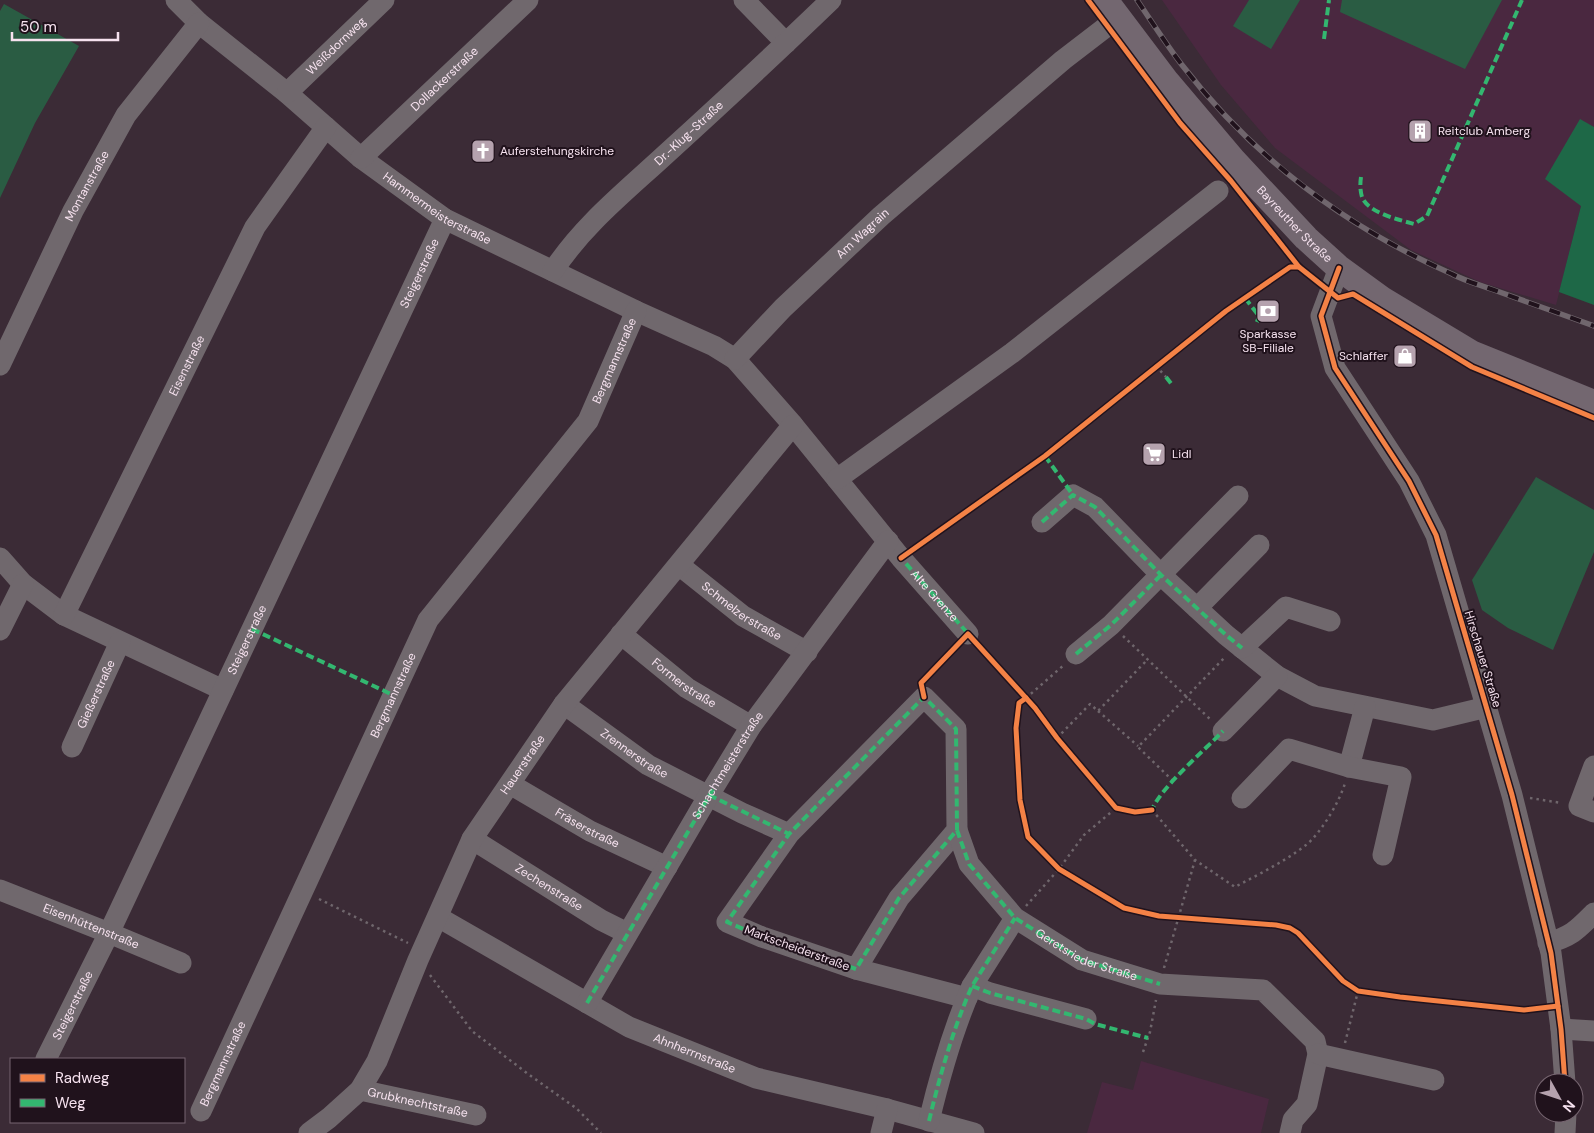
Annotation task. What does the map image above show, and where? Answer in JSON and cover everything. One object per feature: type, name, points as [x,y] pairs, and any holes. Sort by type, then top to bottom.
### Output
[{"type":"main road","name":"Bayreuther Straße","points":[[1112,8],[1167,82],[1233,160],[1306,238],[1339,268],[1383,300],[1472,353],[1594,403]]},
{"type":"street","name":"Hammermeisterstraße","points":[[176,0],[199,23],[287,94],[361,158],[445,218],[636,311],[714,346],[735,359]]},
{"type":"street","name":"Weißdornweg","points":[[287,94],[384,0]]},
{"type":"street","name":"Dollackerstraße","points":[[361,158],[528,0]]},
{"type":"street","points":[[744,0],[786,43]]},
{"type":"street","name":"Dr.-Klug-Straße","points":[[553,271],[568,248],[600,215],[831,0]]},
{"type":"street","name":"Am Wagrain","points":[[735,359],[783,308],[881,216],[1056,67],[1112,8]]},
{"type":"street","name":"Montanstraße","points":[[0,365],[73,211],[126,115],[199,23]]},
{"type":"street","name":"Eisenstraße","points":[[64,615],[256,227],[326,127]]},
{"type":"street","points":[[836,479],[1012,353],[1218,190]]},
{"type":"street","name":"Steigerstraße","points":[[47,1058],[110,933],[445,218]]},
{"type":"street","name":"Hirschauer Straße","points":[[1339,268],[1321,316],[1335,368],[1409,481],[1436,535],[1512,795],[1548,943],[1561,1029],[1564,1073]]},
{"type":"street","name":"Bergmannstraße","points":[[201,1111],[428,620],[588,421],[636,311]]},
{"type":"street","points":[[735,359],[793,425],[888,541]]},
{"type":"street","name":"Hauerstraße","points":[[309,1133],[330,1118],[360,1090],[377,1061],[420,955],[472,839],[564,704],[793,425]]},
{"type":"street","points":[[1042,522],[1074,495],[1095,507],[1161,575],[1240,646],[1277,676],[1315,696],[1433,720],[1487,707]]},
{"type":"street","points":[[1076,654],[1111,625],[1238,496]]},
{"type":"street","name":"Alte Grenze","points":[[888,541],[968,634]]},
{"type":"street","name":"Schachtmeisterstraße","points":[[586,1003],[708,795],[751,726],[888,541]]},
{"type":"street","points":[[1197,608],[1259,545]]},
{"type":"street","points":[[0,558],[22,584],[64,615],[223,690]]},
{"type":"street","name":"Schmelzerstraße","points":[[678,565],[743,616],[807,652]]},
{"type":"street","points":[[0,630],[22,584]]},
{"type":"street","points":[[1240,646],[1286,607],[1330,621]]},
{"type":"street","name":"Formerstraße","points":[[622,634],[687,688],[751,726]]},
{"type":"street","name":"Gießerstraße","points":[[72,747],[120,642]]},
{"type":"street","points":[[1223,731],[1277,676]]},
{"type":"street","name":"Markscheiderstraße","points":[[924,697],[956,729],[957,830],[899,898],[856,969],[762,937],[727,922],[789,834],[924,697]]},
{"type":"street","name":"Zrennerstraße","points":[[564,704],[648,764],[708,795]]},
{"type":"street","points":[[1349,767],[1365,707]]},
{"type":"street","points":[[1242,798],[1289,749],[1349,767],[1401,776],[1383,855]]},
{"type":"street","points":[[1586,809],[1594,766]]},
{"type":"street","name":"Fräserstraße","points":[[510,784],[590,831],[666,867]]},
{"type":"street","points":[[708,795],[789,834]]},
{"type":"street","name":"Geretsrieder Straße","points":[[957,830],[969,864],[1015,918],[1082,960],[1160,984],[1263,990],[1315,1041],[1318,1054]]},
{"type":"street","name":"Zechenstraße","points":[[472,839],[601,920],[627,934]]},
{"type":"street","name":"Eisenhüttenstraße","points":[[0,890],[181,963]]},
{"type":"street","points":[[1548,943],[1565,938],[1577,931],[1594,913]]},
{"type":"street","name":"Ahnherrnstraße","points":[[438,917],[629,1028],[756,1078],[887,1109],[974,1133]]},
{"type":"street","points":[[929,1121],[953,1035],[969,992],[1015,918]]},
{"type":"street","points":[[856,969],[969,992],[990,994],[1086,1019]]},
{"type":"street","points":[[1561,1029],[1594,1031]]},
{"type":"street","points":[[1290,1133],[1293,1120],[1307,1104],[1318,1054],[1434,1080]]},
{"type":"street","name":"Grubknechtstraße","points":[[360,1090],[476,1115]]},
{"type":"street","points":[[881,1133],[887,1109]]},
{"type":"path","points":[[1156,366],[1166,377]]},
{"type":"path","points":[[1111,625],[1223,731]]},
{"type":"path","points":[[1138,747],[1186,696],[1240,646]]},
{"type":"path","points":[[1026,698],[1076,654]]},
{"type":"path","points":[[1098,711],[1148,659]]},
{"type":"path","points":[[1057,738],[1090,704],[1174,781]]},
{"type":"path","points":[[1152,810],[1195,860],[1235,887],[1307,844],[1320,829],[1340,798],[1349,767]]},
{"type":"path","points":[[1512,795],[1586,809]]},
{"type":"path","points":[[1015,918],[1059,869],[1084,835],[1116,808]]},
{"type":"path","points":[[1143,1052],[1150,1032],[1160,984],[1195,860]]},
{"type":"path","points":[[303,890],[420,955],[472,1030],[528,1074],[576,1108],[601,1133]]},
{"type":"path","points":[[1341,1059],[1358,991]]},
{"type":"shaded area","points":[[1162,0],[1594,0],[1594,127],[1580,120],[1581,206],[1556,305],[1480,282],[1411,250],[1275,148],[1221,85]]},
{"type":"shaded area","points":[[1141,1061],[1269,1099],[1261,1133],[1087,1133],[1102,1082],[1133,1090]]},
{"type":"green space","points":[[1249,0],[1300,0],[1271,49],[1233,26]]},
{"type":"green space","points":[[1342,0],[1502,0],[1465,69],[1340,12]]},
{"type":"green space","points":[[4,4],[79,46],[35,123],[0,198],[0,11]]},
{"type":"green space","points":[[1580,119],[1594,127],[1594,305],[1559,292],[1581,206],[1545,179]]},
{"type":"green space","points":[[1536,477],[1594,510],[1594,552],[1553,650],[1508,628],[1482,610],[1472,580]]},
{"type":"railway","points":[[1137,0],[1182,65],[1239,130],[1304,186],[1339,211],[1413,255],[1457,276],[1594,326]]},
{"type":"marked path","points":[[1324,39],[1329,0]]},
{"type":"marked path","points":[[1361,177],[1362,197],[1365,203],[1377,212],[1414,224],[1427,216],[1522,0]]},
{"type":"marked path","points":[[1245,298],[1259,316],[1257,322]]},
{"type":"marked path","points":[[1166,377],[1173,386]]},
{"type":"marked path","points":[[1045,456],[1073,495]]},
{"type":"marked path","points":[[1042,522],[1073,495],[1095,507],[1161,575],[1242,648]]},
{"type":"marked path","points":[[905,556],[901,558],[971,637]]},
{"type":"marked path","points":[[1076,654],[1111,625],[1161,575]]},
{"type":"marked path","points":[[252,629],[393,695]]},
{"type":"marked path","points":[[709,795],[789,834],[924,697],[956,729],[957,830],[899,898],[856,969],[762,937],[727,922],[789,834]]},
{"type":"marked path","points":[[1149,810],[1152,810],[1173,780],[1223,731]]},
{"type":"marked path","points":[[587,1003],[715,786]]},
{"type":"marked path","points":[[957,830],[969,864],[1015,918],[1082,960],[1160,984]]},
{"type":"marked path","points":[[929,1121],[948,1052],[972,986],[1015,918]]},
{"type":"marked path","points":[[972,986],[990,993],[1148,1038]]},
{"type":"cycle path","points":[[1088,0],[1180,123],[1231,181],[1299,267],[1338,298],[1353,294],[1472,367],[1594,418]]},
{"type":"cycle path","points":[[901,558],[1045,456],[1226,311],[1290,267],[1299,267]]},
{"type":"cycle path","points":[[1339,268],[1321,316],[1335,368],[1409,481],[1436,535],[1512,795],[1551,953],[1561,1029],[1564,1073]]},
{"type":"cycle path","points":[[924,697],[921,683],[968,634],[1035,708],[1057,738],[1116,808],[1135,812],[1152,810]]},
{"type":"cycle path","points":[[1026,698],[1019,703],[1016,728],[1020,800],[1028,837],[1059,869],[1124,908],[1159,916],[1276,925],[1290,928],[1298,933],[1343,981],[1358,991],[1524,1010],[1558,1006]]},
{"type":"place","name":"Reitclub Amberg","points":[[1420,131]]},
{"type":"place","name":"Auferstehungskirche","points":[[483,151]]},
{"type":"place","name":"Sparkasse SB-Filiale","points":[[1268,311]]},
{"type":"place","name":"Schlaffer","points":[[1405,356]]},
{"type":"place","name":"Lidl","points":[[1154,454]]}]
